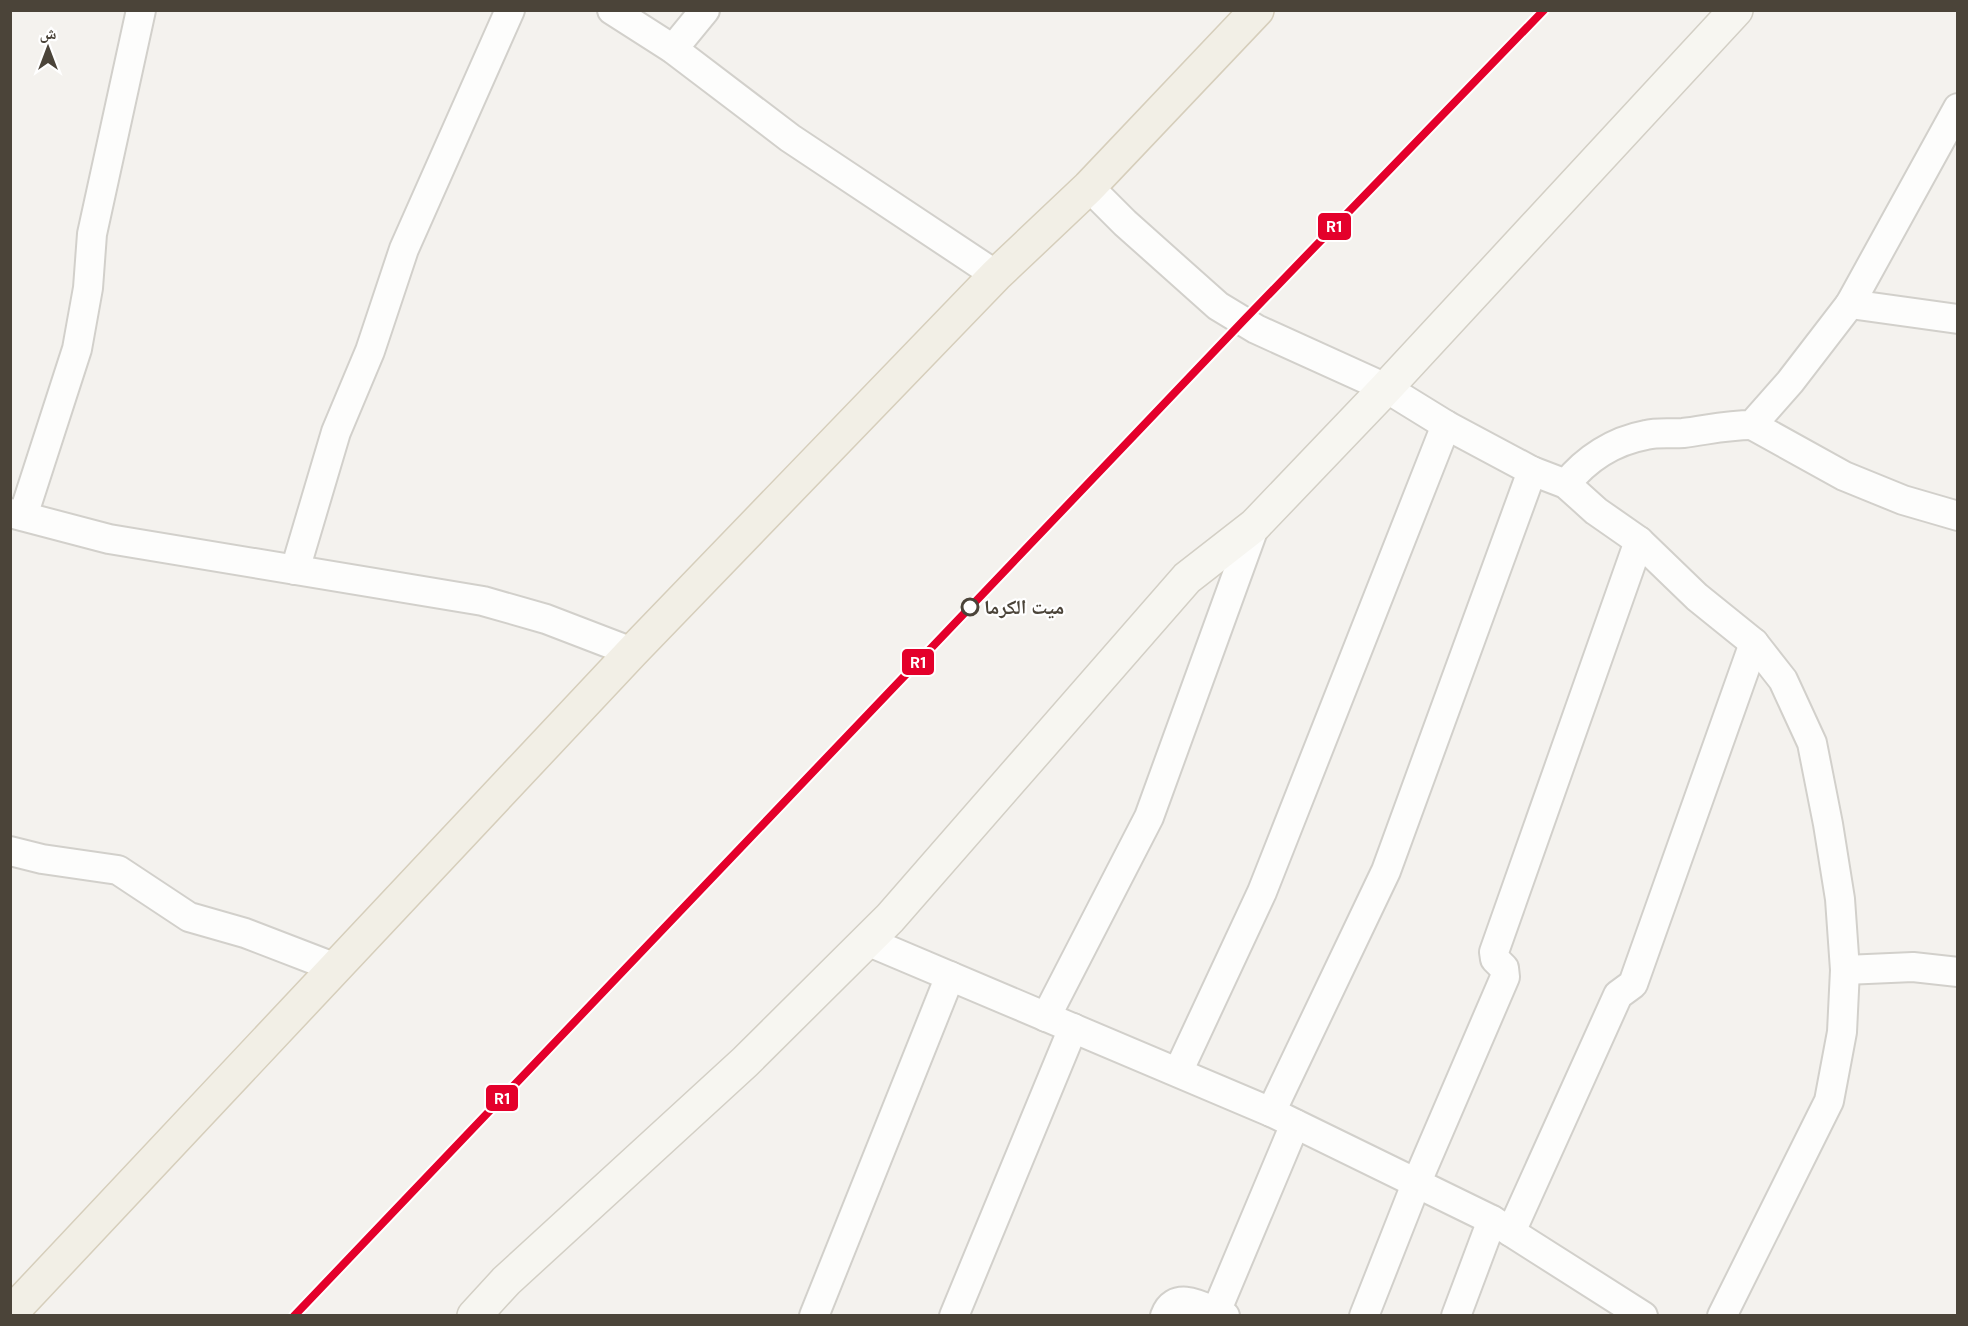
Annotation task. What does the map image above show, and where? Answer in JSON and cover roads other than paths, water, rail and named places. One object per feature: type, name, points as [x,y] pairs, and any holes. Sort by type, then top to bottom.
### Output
[{"type":"main road","points":[[10,1314],[632,652],[996,275],[1089,187],[1257,10]]},
{"type":"street","points":[[141,10],[92,234],[88,288],[77,349],[17,514],[109,539],[483,602],[546,619],[632,652]]},
{"type":"street","points":[[295,570],[336,432],[370,351],[404,249],[510,10]]},
{"type":"street","points":[[612,10],[674,49],[790,138],[996,275]]},
{"type":"street","points":[[674,49],[705,10]]},
{"type":"street","points":[[474,1316],[506,1281],[745,1062],[890,918],[1187,578],[1255,525],[1386,388],[1736,10]]},
{"type":"street","points":[[1752,425],[1790,382],[1850,304],[1958,108]]},
{"type":"street","points":[[1089,187],[1125,224],[1218,306],[1256,329],[1386,388],[1446,425],[1532,471],[1566,484],[1596,511],[1639,541],[1697,597],[1754,643],[1783,680],[1812,743],[1840,900],[1845,970],[1842,1032],[1829,1101],[1722,1316]]},
{"type":"street","points":[[1850,304],[1958,319]]},
{"type":"street","points":[[1178,1072],[1263,892],[1446,425]]},
{"type":"street","points":[[1566,484],[1581,466],[1611,446],[1638,437],[1684,433],[1722,425],[1752,425],[1844,476],[1903,500],[1958,516]]},
{"type":"street","points":[[1165,1316],[1171,1303],[1176,1300],[1185,1300],[1220,1314],[1283,1118],[1386,871],[1532,471]]},
{"type":"street","points":[[1046,1017],[1149,817],[1255,525]]},
{"type":"street","points":[[1364,1316],[1416,1184],[1505,977],[1504,968],[1495,959],[1494,952],[1639,541]]},
{"type":"street","points":[[1456,1316],[1618,995],[1633,984],[1754,643]]},
{"type":"street","points":[[10,851],[42,859],[118,870],[189,917],[245,933],[336,968]]},
{"type":"street","points":[[867,941],[1283,1118],[1501,1226],[1643,1316]]},
{"type":"street","points":[[1845,970],[1913,967],[1958,972]]},
{"type":"street","points":[[814,1316],[950,976]]},
{"type":"street","points":[[954,1316],[1073,1028]]},
{"type":"place","name":"ميت الكرما","points":[[970,607]]}]
